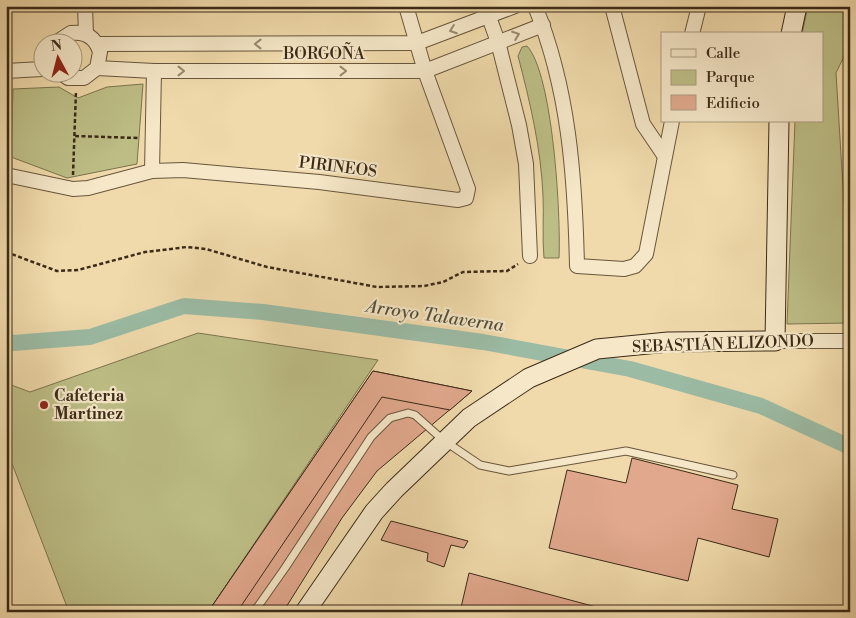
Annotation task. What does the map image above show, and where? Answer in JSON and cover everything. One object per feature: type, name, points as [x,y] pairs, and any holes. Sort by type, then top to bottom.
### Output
[{"type":"street","points":[[85,6],[86,34]]},
{"type":"street","name":"PIRINEOS","points":[[6,175],[73,189],[152,171],[182,170],[237,174],[462,199],[468,195],[468,190],[425,71],[406,6]]},
{"type":"street","name":"BORGOÑA","points":[[98,44],[417,43],[487,11],[515,6]]},
{"type":"street","points":[[535,6],[552,52],[568,121],[576,204],[577,266],[624,269],[635,266],[646,254],[672,122]]},
{"type":"street","points":[[612,6],[643,124],[664,155]]},
{"type":"street","points":[[692,32],[698,6]]},
{"type":"street","points":[[791,32],[797,6]]},
{"type":"street","points":[[487,11],[498,42],[519,125],[526,164],[530,256]]},
{"type":"street","name":"BORGOÑA","points":[[97,68],[154,71],[425,71],[543,25]]},
{"type":"street","points":[[82,34],[86,34],[98,44],[100,52],[97,68],[82,78]]},
{"type":"street","points":[[6,71],[32,70]]},
{"type":"street","points":[[152,171],[154,71]]},
{"type":"street","points":[[775,341],[780,122]]},
{"type":"street","name":"SEBASTIÁN ELIZONDO","points":[[305,612],[374,512],[443,440],[495,399],[529,378],[597,349],[668,342],[850,341]]},
{"type":"lane","points":[[254,612],[379,427],[390,418],[408,413],[415,415],[443,440],[480,465],[509,471],[626,451],[733,475]]},
{"type":"path","points":[[73,189],[76,82]]},
{"type":"path","points":[[74,136],[153,138]]},
{"type":"path","points":[[6,252],[57,271],[78,270],[145,252],[187,247],[206,249],[267,267],[377,287],[424,286],[444,282],[462,272],[507,271],[530,256]]},
{"type":"green space","points":[[808,6],[850,6],[850,44],[836,73],[844,204],[850,204],[850,323],[787,324],[795,122],[824,122],[824,32],[802,32]]},
{"type":"green space","points":[[527,46],[536,61],[543,85],[554,147],[557,180],[559,258],[544,258],[543,196],[540,160],[531,108],[518,56],[522,47]]},
{"type":"green space","points":[[143,84],[137,164],[67,178],[11,157],[13,89],[59,87],[78,98],[107,87]]},
{"type":"green space","points":[[198,333],[378,360],[208,612],[69,612],[6,448],[6,383],[30,392]]},
{"type":"building","points":[[373,371],[472,391],[377,471],[342,518],[283,612],[208,612]]},
{"type":"building","points":[[373,371],[472,391],[450,410],[382,397],[237,612],[208,612]]},
{"type":"building","points":[[632,458],[738,485],[732,509],[778,519],[769,557],[698,538],[688,581],[549,548],[567,470],[626,483]]},
{"type":"building","points":[[391,521],[468,541],[464,548],[451,545],[444,567],[427,561],[428,553],[381,540]]},
{"type":"building","points":[[469,573],[615,612],[460,612]]},
{"type":"waterway","name":"Arroyo Talaverna","points":[[6,340],[13,343],[90,337],[184,306],[263,312],[483,342],[630,369],[761,406],[850,447]]},
{"type":"place","name":"Cafeteria Martinez","points":[[44,405]]}]
